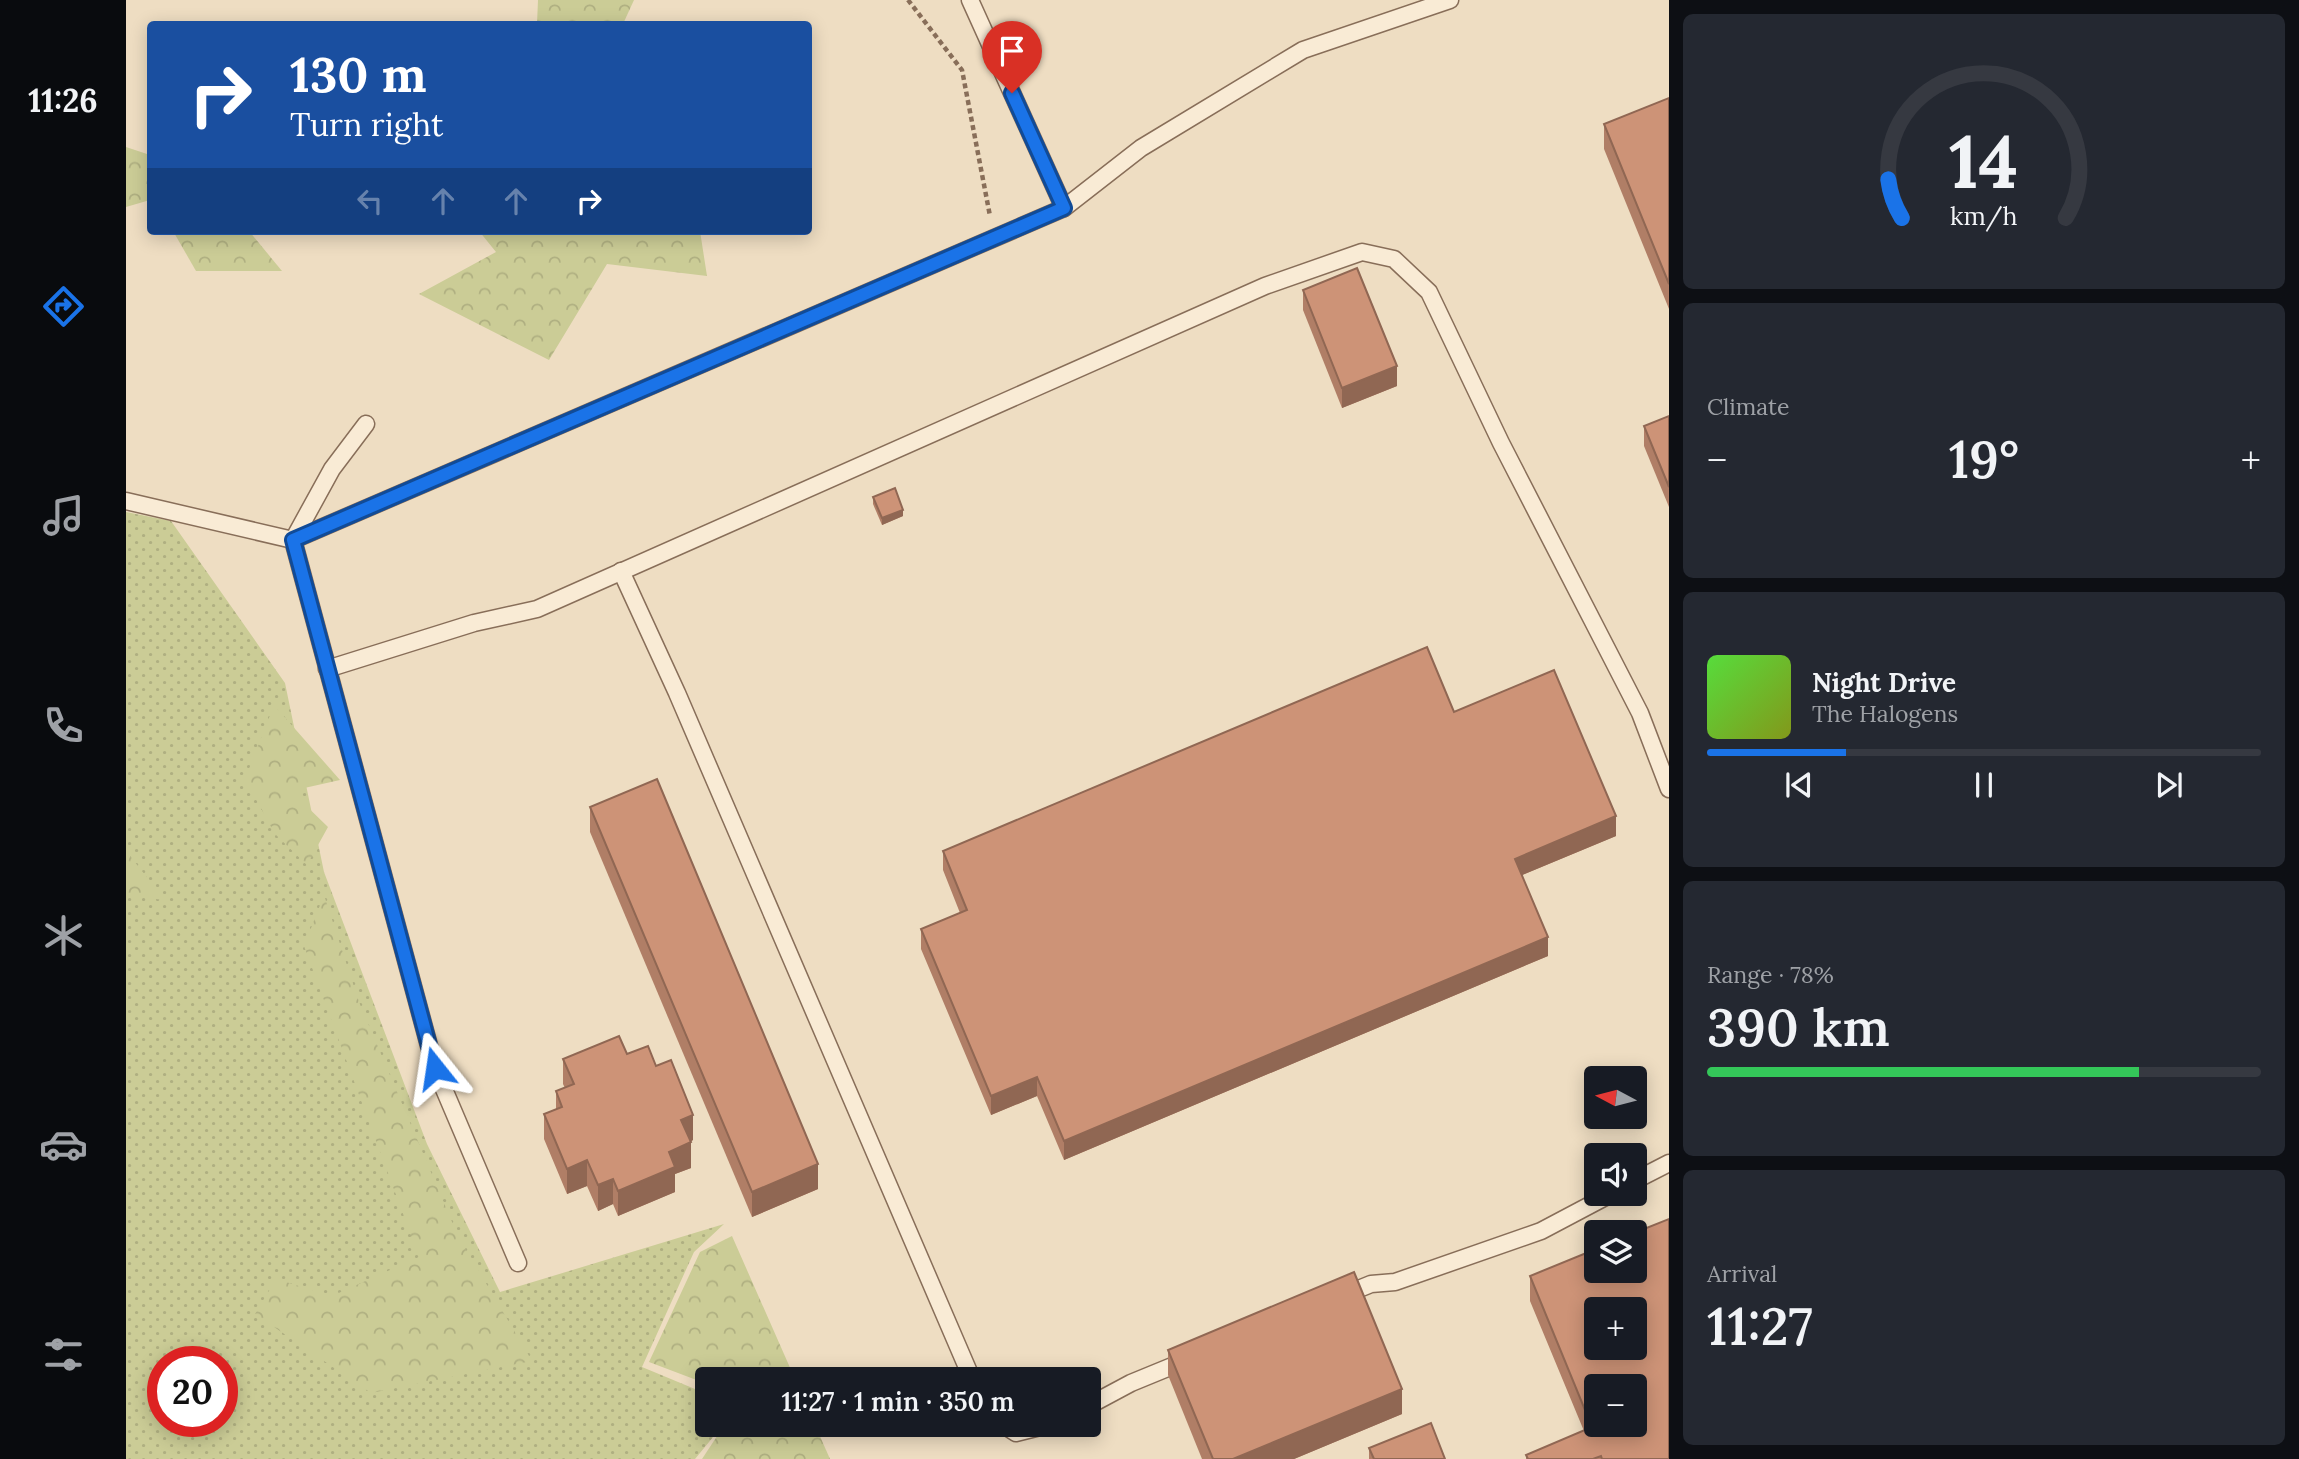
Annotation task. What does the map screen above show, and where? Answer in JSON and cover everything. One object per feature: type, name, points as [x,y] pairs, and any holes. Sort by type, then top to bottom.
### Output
[{"type":"lane","points":[[970,0],[1064,208]]},
{"type":"lane","points":[[126,501],[293,540],[1064,208],[1140,148],[1303,50],[1450,0]]},
{"type":"lane","points":[[327,669],[474,623],[537,609],[1265,286],[1362,252],[1394,259],[1429,292],[1501,443],[1640,713],[1669,789]]},
{"type":"lane","points":[[366,424],[332,469],[293,540],[435,1068],[519,1263]]},
{"type":"lane","points":[[621,571],[682,706],[967,1367]]},
{"type":"lane","points":[[1647,1174],[1669,1163]]},
{"type":"lane","points":[[1333,1300],[1371,1284],[1395,1282],[1541,1231],[1588,1206]]},
{"type":"lane","points":[[1101,1399],[1131,1383],[1207,1352]]},
{"type":"path","points":[[908,0],[961,70],[994,238]]},
{"type":"green space","points":[[538,0],[634,0],[624,21],[537,21]]},
{"type":"green space","points":[[126,147],[147,154],[147,201],[126,207]]},
{"type":"green space","points":[[175,235],[252,235],[282,271],[196,271]]},
{"type":"green space","points":[[482,235],[701,235],[707,276],[607,264],[549,360],[419,294],[496,252]]},
{"type":"green space","points":[[126,512],[171,521],[285,683],[324,872],[427,1144],[500,1292],[724,1224],[694,1252],[642,1367],[695,1389],[695,1437],[713,1437],[695,1459],[126,1459]]},
{"type":"green space","points":[[274,705],[340,780],[291,791],[328,827],[307,865],[275,834],[245,779]]},
{"type":"green space","points":[[126,851],[165,900],[126,896]]},
{"type":"green space","points":[[324,895],[359,1002],[458,1236],[532,1361],[371,1393],[255,1314],[276,1279],[332,1296],[419,1257],[304,946]]},
{"type":"green space","points":[[732,1236],[790,1367],[695,1367],[695,1379],[649,1362],[700,1252]]},
{"type":"green space","points":[[716,1437],[820,1437],[830,1459],[702,1459]]},
{"type":"building","points":[[1669,98],[1669,284],[1604,124]]},
{"type":"building","points":[[1357,268],[1397,366],[1342,388],[1303,290]]},
{"type":"building","points":[[1669,416],[1669,487],[1644,426]]},
{"type":"building","points":[[895,488],[903,510],[882,518],[873,497]]},
{"type":"building","points":[[1427,647],[1454,712],[1554,670],[1616,816],[1515,859],[1548,937],[1064,1141],[1037,1077],[991,1096],[921,929],[967,910],[943,851]]},
{"type":"building","points":[[657,779],[818,1164],[752,1192],[590,807]]},
{"type":"building","points":[[619,1036],[627,1054],[648,1046],[656,1066],[671,1060],[693,1115],[681,1120],[691,1142],[669,1152],[675,1167],[618,1191],[613,1179],[598,1185],[587,1160],[567,1169],[544,1114],[562,1107],[556,1091],[574,1084],[563,1059]]},
{"type":"building","points":[[1669,1219],[1669,1459],[1602,1459],[1601,1456],[1593,1459],[1528,1459],[1526,1455],[1584,1430],[1584,1437],[1647,1437],[1647,1374],[1584,1374],[1584,1408],[1530,1276],[1584,1254],[1584,1283],[1647,1283],[1647,1228]]},
{"type":"building","points":[[1354,1272],[1402,1389],[1233,1459],[1213,1459],[1168,1350]]},
{"type":"building","points":[[1431,1423],[1445,1459],[1374,1459],[1369,1448]]},
{"type":"route","points":[[435,1068],[293,540],[1064,208],[1012,93]]}]
